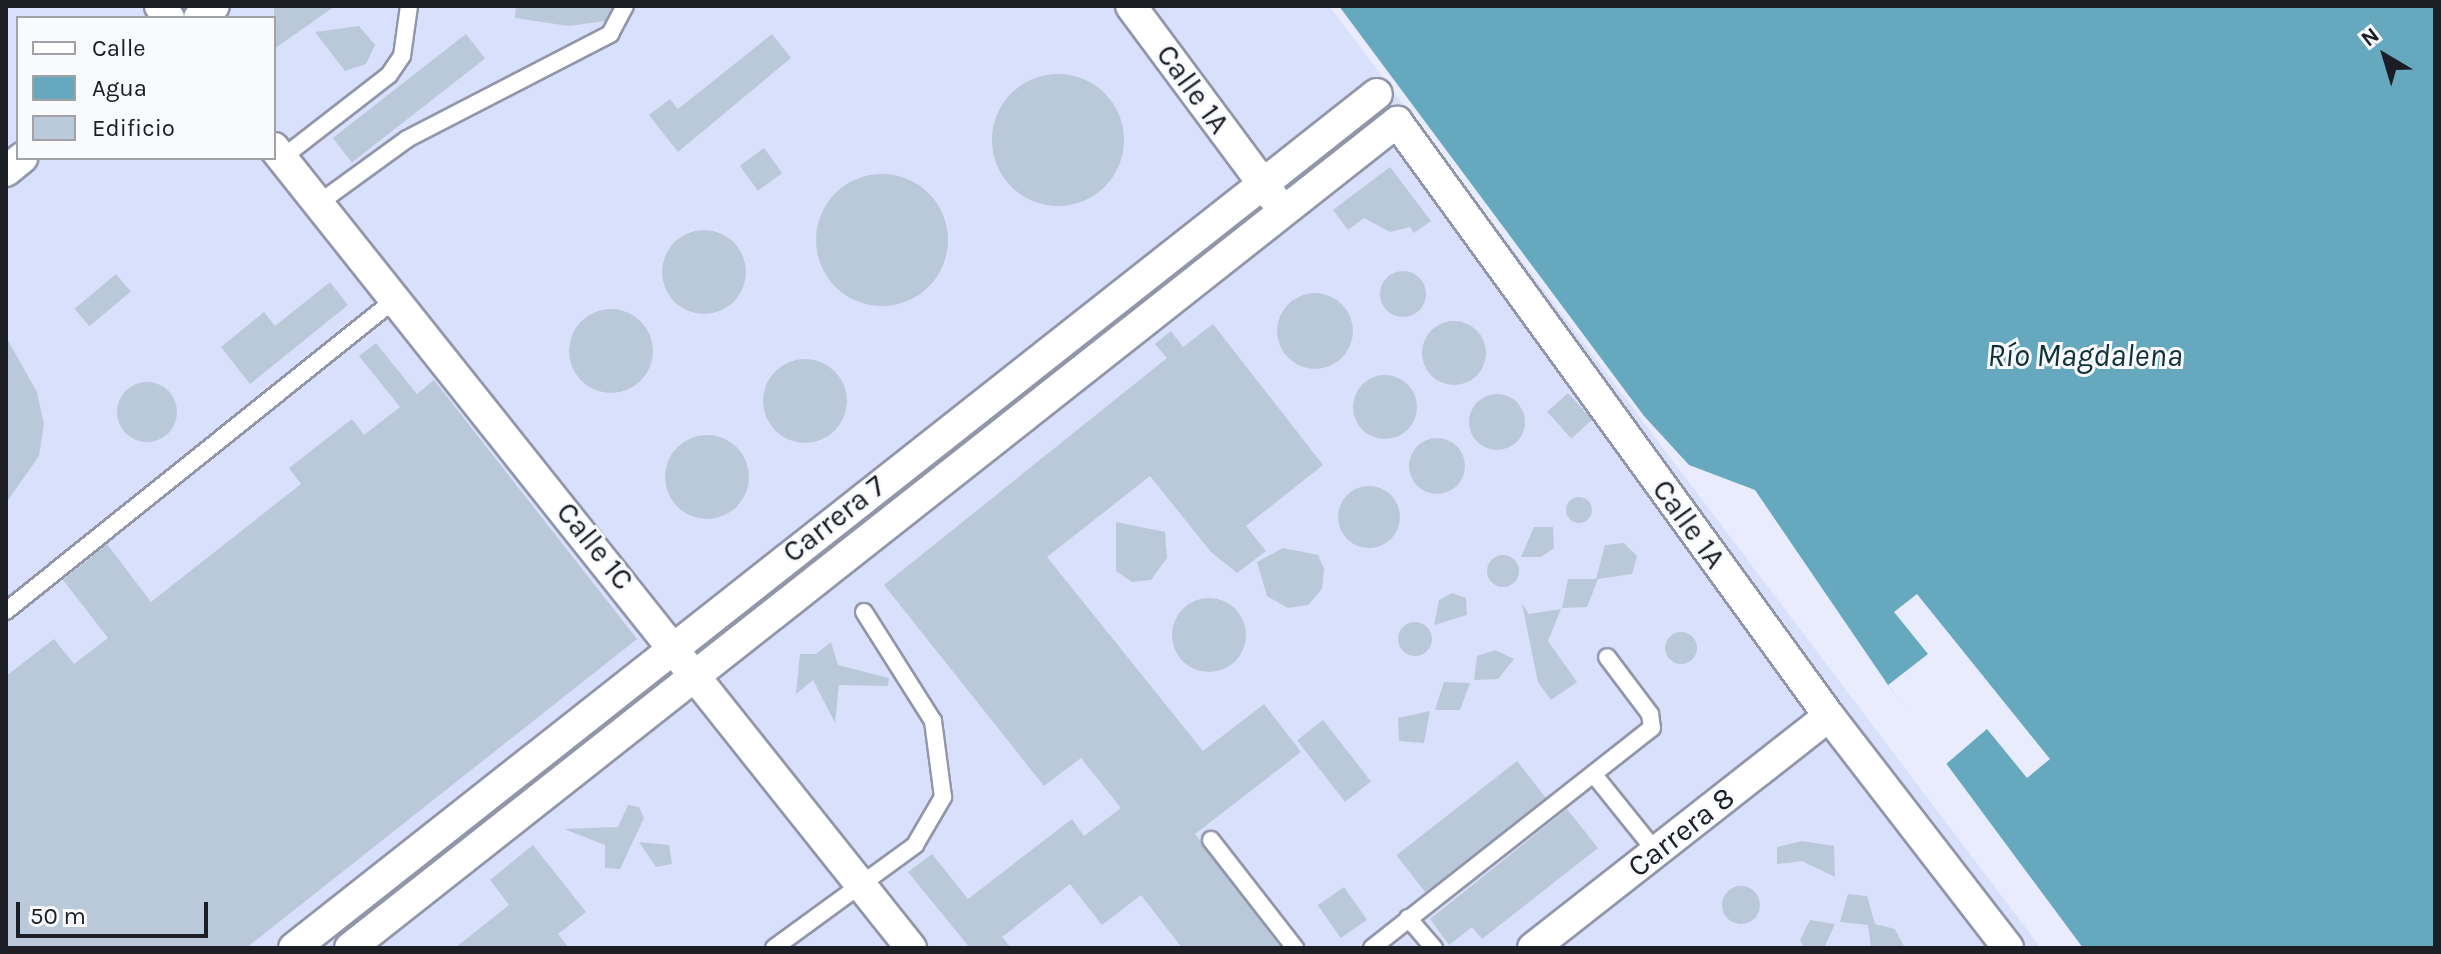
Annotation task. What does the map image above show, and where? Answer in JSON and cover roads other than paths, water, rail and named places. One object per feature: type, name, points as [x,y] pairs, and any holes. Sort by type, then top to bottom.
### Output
[{"type":"street","name":"Calle 1A","points":[[1131,6],[1283,211]]},
{"type":"street","name":"Carrera 7","points":[[294,948],[674,645],[1377,94]]},
{"type":"street","name":"Calle 1A","points":[[1397,122],[1829,716],[2008,948]]},
{"type":"street","name":"Carrera 7","points":[[350,948],[1397,122]]},
{"type":"street","name":"Calle 1C","points":[[278,153],[674,645],[911,948]]},
{"type":"street","name":"Carrera 8","points":[[1533,948],[1829,716]]},
{"type":"lane","points":[[278,153],[389,75],[402,56],[409,6]]},
{"type":"lane","points":[[319,203],[407,139],[610,34],[625,6]]},
{"type":"lane","name":"Calle 1A","points":[[1377,94],[1397,122]]},
{"type":"lane","points":[[6,611],[396,299]]},
{"type":"lane","points":[[994,393],[1017,422]]},
{"type":"lane","points":[[802,545],[825,573]]},
{"type":"lane","points":[[774,948],[915,845],[943,797],[933,721],[864,612]]},
{"type":"lane","points":[[1372,948],[1595,776],[1652,728],[1650,714],[1607,657]]},
{"type":"lane","points":[[1595,776],[1656,852]]},
{"type":"lane","points":[[1211,840],[1295,948]]},
{"type":"lane","points":[[1408,918],[1434,948]]},
{"type":"water","name":"Río Magdalena","points":[[1339,6],[2435,6],[2435,948],[2083,948],[1888,685],[1755,490],[1689,465],[1644,416]]}]
